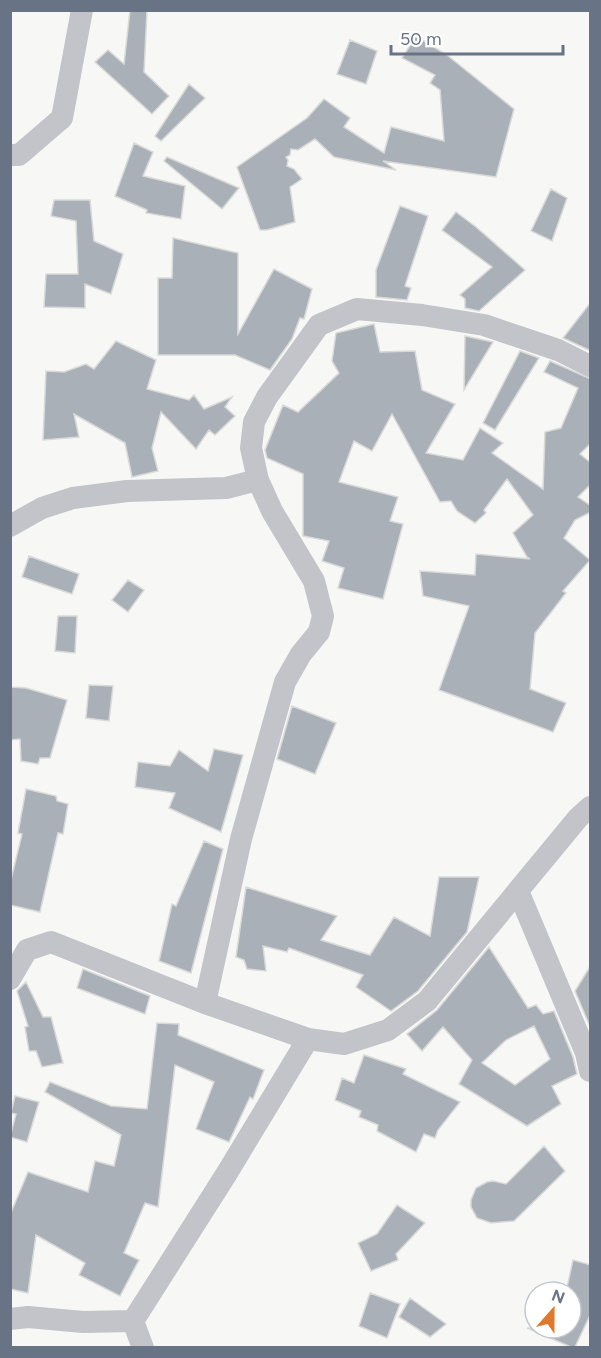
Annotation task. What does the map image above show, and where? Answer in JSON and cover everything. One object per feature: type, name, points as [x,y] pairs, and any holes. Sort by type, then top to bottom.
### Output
[{"type":"street","points":[[10,155],[19,155],[62,118],[82,10]]},
{"type":"street","points":[[205,1004],[241,839],[285,682],[301,654],[319,632],[323,616],[314,581],[272,511],[258,480],[251,448],[254,422],[267,397],[319,325],[357,309],[422,315],[484,325],[558,350],[591,366]]},
{"type":"street","points":[[10,526],[42,508],[73,498],[127,491],[226,488],[258,480]]},
{"type":"street","points":[[10,979],[27,950],[51,942],[205,1004],[308,1039],[344,1044],[388,1030],[427,1001],[578,818],[591,807]]},
{"type":"street","points":[[518,891],[586,1053],[591,1071]]},
{"type":"street","points":[[133,1321],[227,1173],[308,1039]]},
{"type":"street","points":[[10,1319],[28,1317],[83,1322],[133,1321]]},
{"type":"street","points":[[133,1321],[143,1347]]},
{"type":"building","points":[[130,10],[147,10],[144,72],[169,96],[152,114],[95,62],[108,50],[124,64]]},
{"type":"building","points":[[416,36],[447,55],[514,109],[496,177],[383,161],[396,170],[334,157],[315,139],[298,150],[291,149],[290,155],[286,157],[287,166],[294,169],[302,179],[290,187],[295,222],[260,230],[237,167],[307,118],[324,99],[350,118],[344,127],[384,153],[391,127],[444,141],[440,90],[430,83],[435,75],[402,58]]},
{"type":"building","points":[[350,40],[377,51],[366,84],[337,74]]},
{"type":"building","points":[[189,84],[205,98],[161,141],[155,136]]},
{"type":"building","points":[[134,143],[153,152],[143,176],[185,186],[181,219],[146,213],[147,210],[115,196]]},
{"type":"building","points":[[167,157],[239,188],[222,209],[164,161]]},
{"type":"building","points":[[551,189],[567,198],[552,241],[531,231]]},
{"type":"building","points":[[54,200],[90,200],[94,241],[123,254],[111,294],[85,284],[85,308],[44,307],[46,274],[78,274],[76,221],[51,216]]},
{"type":"building","points":[[400,206],[428,216],[405,286],[411,288],[407,300],[376,297],[376,270]]},
{"type":"building","points":[[456,212],[525,270],[479,311],[465,308],[465,299],[460,295],[492,267],[442,230]]},
{"type":"building","points":[[173,238],[238,253],[238,334],[274,269],[312,289],[304,319],[300,318],[292,339],[270,370],[235,355],[158,355],[158,278],[172,278]]},
{"type":"building","points":[[591,302],[591,351],[563,338]]},
{"type":"building","points":[[374,324],[380,352],[415,351],[422,390],[455,404],[426,453],[463,460],[480,428],[503,443],[492,453],[543,489],[545,432],[561,428],[578,388],[544,372],[550,361],[591,379],[591,443],[580,454],[591,463],[591,484],[578,497],[591,506],[591,512],[575,520],[564,538],[590,560],[563,591],[566,593],[535,633],[530,689],[566,703],[553,732],[439,690],[469,606],[423,596],[420,571],[475,575],[476,554],[530,559],[513,533],[533,515],[507,479],[484,510],[486,513],[475,523],[457,511],[451,501],[440,502],[392,414],[372,451],[354,441],[339,482],[398,497],[390,521],[403,524],[383,599],[338,588],[344,568],[322,561],[329,541],[303,536],[303,474],[267,458],[265,450],[283,405],[298,412],[339,373],[332,361],[336,333]]},
{"type":"building","points":[[465,336],[493,342],[464,390]]},
{"type":"building","points":[[116,341],[156,360],[147,389],[189,400],[194,395],[204,409],[232,397],[225,407],[235,416],[215,435],[209,430],[196,449],[161,412],[152,448],[158,471],[132,477],[125,443],[74,414],[79,437],[43,440],[46,371],[64,372],[86,364],[94,369]]},
{"type":"building","points":[[520,351],[539,358],[495,430],[483,423]]},
{"type":"building","points":[[29,556],[79,574],[72,594],[22,577]]},
{"type":"building","points":[[128,580],[144,590],[128,612],[112,600]]},
{"type":"building","points":[[58,616],[77,616],[75,653],[55,651]]},
{"type":"building","points":[[89,685],[113,686],[109,721],[86,718]]},
{"type":"building","points":[[10,687],[26,688],[67,700],[50,758],[40,758],[38,764],[21,761],[20,739],[10,740]]},
{"type":"building","points":[[292,706],[336,723],[315,774],[277,759]]},
{"type":"building","points":[[214,749],[243,755],[221,832],[169,808],[175,793],[135,787],[138,762],[170,766],[179,750],[208,771]]},
{"type":"building","points":[[26,789],[56,796],[57,801],[68,804],[63,834],[58,833],[40,912],[10,905],[10,884],[22,834],[18,833]]},
{"type":"building","points":[[204,841],[223,849],[191,973],[159,961],[172,904],[176,906]]},
{"type":"building","points":[[439,877],[479,877],[467,932],[418,991],[391,1011],[356,987],[363,975],[289,948],[287,952],[263,946],[266,971],[247,969],[244,960],[236,957],[246,887],[337,916],[321,940],[370,955],[394,917],[430,936]]},
{"type":"building","points":[[489,947],[528,1008],[536,1005],[543,1014],[554,1011],[573,1057],[577,1074],[552,1086],[561,1104],[527,1126],[459,1084],[472,1060],[443,1027],[422,1051],[407,1034],[437,1010]],"holes":[[[534,1026],[550,1059],[515,1085],[482,1063],[506,1040]]]},
{"type":"building","points":[[591,965],[591,1029],[575,991]]},
{"type":"building","points":[[83,969],[150,996],[145,1014],[77,988]]},
{"type":"building","points":[[26,982],[43,1017],[51,1017],[63,1063],[42,1067],[36,1051],[29,1051],[25,1027],[28,1026],[17,991]]},
{"type":"building","points":[[157,1023],[179,1024],[178,1035],[264,1070],[253,1099],[250,1097],[229,1142],[196,1129],[214,1082],[175,1065],[158,1207],[145,1203],[124,1253],[139,1260],[120,1296],[79,1275],[85,1263],[36,1235],[28,1293],[10,1289],[10,1215],[28,1172],[88,1192],[95,1161],[114,1166],[121,1135],[45,1092],[50,1082],[111,1106],[147,1109]]},
{"type":"building","points":[[364,1055],[406,1069],[403,1074],[460,1102],[438,1130],[435,1138],[424,1134],[416,1152],[377,1131],[378,1125],[359,1117],[361,1111],[335,1100],[342,1078],[354,1083]]},
{"type":"building","points":[[15,1096],[39,1102],[27,1142],[10,1137],[16,1114],[11,1113]]},
{"type":"building","points":[[544,1146],[565,1171],[514,1221],[491,1223],[477,1218],[471,1207],[476,1188],[493,1181],[506,1184]]},
{"type":"building","points":[[397,1205],[425,1223],[396,1254],[398,1260],[371,1271],[358,1243],[377,1234]]},
{"type":"building","points":[[573,1260],[591,1265],[591,1313],[583,1330],[583,1280],[569,1280]]},
{"type":"building","points":[[370,1293],[400,1304],[387,1338],[359,1326]]},
{"type":"building","points":[[410,1298],[446,1324],[430,1337],[399,1317]]},
{"type":"building","points":[[555,1340],[578,1340],[575,1347]]}]
